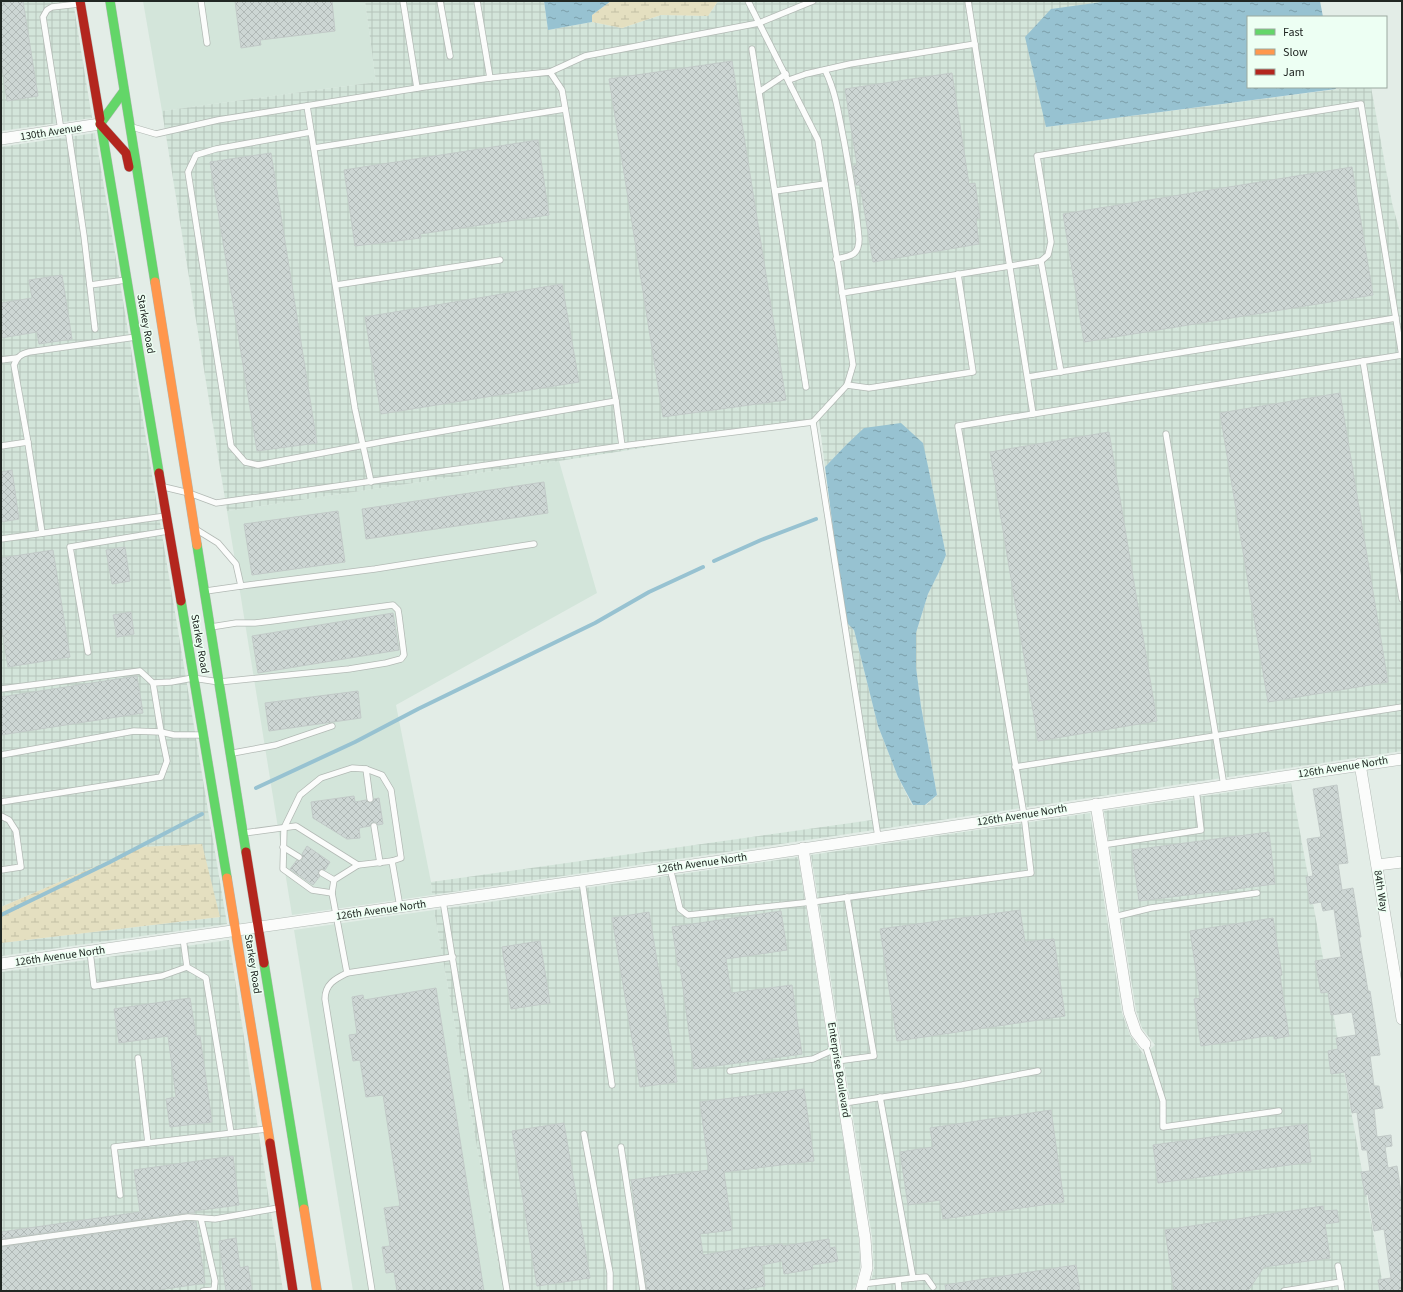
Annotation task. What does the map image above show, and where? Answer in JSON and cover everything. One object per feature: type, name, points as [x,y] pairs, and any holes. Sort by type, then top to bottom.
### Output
[{"type":"main road","name":"Starkey Road","points":[[110,1],[317,1291]]},
{"type":"main road","name":"Starkey Road","points":[[80,2],[236,931],[293,1291]]},
{"type":"main road","points":[[124,92],[100,124],[126,152],[137,224],[147,234]]},
{"type":"street","name":"130th Avenue","points":[[1,139],[100,124]]},
{"type":"street","name":"126th Avenue North","points":[[1,964],[582,881],[1224,786],[1360,764],[1402,759]]},
{"type":"street","name":"84th Way","points":[[1360,764],[1402,1019]]},
{"type":"street","points":[[1096,804],[1129,1012],[1136,1032],[1145,1044]]},
{"type":"street","name":"Enterprise Boulevard","points":[[803,848],[866,1238],[867,1268],[863,1289]]},
{"type":"street","points":[[1377,865],[1402,862]]},
{"type":"lane","points":[[201,1],[207,42]]},
{"type":"lane","points":[[403,1],[417,88]]},
{"type":"lane","points":[[440,1],[450,56]]},
{"type":"lane","points":[[478,1],[490,78]]},
{"type":"lane","points":[[161,487],[190,493],[216,503],[622,446],[813,422],[847,385],[853,365],[842,293],[818,140],[748,1]]},
{"type":"lane","points":[[130,127],[156,134],[218,120],[417,88],[490,78],[550,72],[585,56],[760,23],[813,1]]},
{"type":"lane","points":[[968,1],[1034,414]]},
{"type":"lane","points":[[80,2],[52,7],[47,10],[44,17],[65,130],[90,285],[95,329]]},
{"type":"lane","points":[[789,80],[806,74],[850,64],[975,44]]},
{"type":"lane","points":[[752,49],[806,387]]},
{"type":"lane","points":[[825,70],[832,85],[836,101],[850,174],[859,239],[859,246],[855,254],[849,257],[836,259]]},
{"type":"lane","points":[[550,72],[562,90],[616,401],[622,446]]},
{"type":"lane","points":[[759,92],[786,74]]},
{"type":"lane","points":[[670,868],[680,909],[688,915],[812,902],[1031,873],[1024,815],[958,426],[1402,356],[1361,104],[1037,156],[1050,242],[1048,255],[1041,262],[842,293]]},
{"type":"lane","points":[[307,106],[355,409],[371,482]]},
{"type":"lane","points":[[314,148],[565,109]]},
{"type":"lane","points":[[311,132],[209,151],[196,155],[188,172],[231,446],[245,462],[258,465],[616,401]]},
{"type":"lane","points":[[775,191],[825,184]]},
{"type":"lane","points":[[336,285],[500,260]]},
{"type":"lane","points":[[1041,262],[1061,372]]},
{"type":"lane","points":[[847,385],[869,388],[973,372],[958,274]]},
{"type":"lane","points":[[90,285],[126,280]]},
{"type":"lane","points":[[1028,377],[1396,318]]},
{"type":"lane","points":[[42,533],[14,365],[17,358],[22,354],[29,352],[136,337]]},
{"type":"lane","points":[[1,360],[17,358]]},
{"type":"lane","points":[[1363,361],[1402,599]]},
{"type":"lane","points":[[813,422],[878,837]]},
{"type":"lane","points":[[1166,434],[1224,786]]},
{"type":"lane","points":[[1,446],[28,442]]},
{"type":"lane","points":[[1,539],[166,516]]},
{"type":"lane","points":[[195,529],[218,543],[236,564],[241,586]]},
{"type":"lane","points":[[88,652],[70,547],[169,531]]},
{"type":"lane","points":[[205,591],[375,569],[534,544]]},
{"type":"lane","points":[[153,683],[171,682],[193,678],[219,682],[349,669],[386,664],[401,659],[404,655],[398,610],[393,605],[266,622],[236,623],[211,627]]},
{"type":"lane","points":[[1,689],[140,671],[153,683],[167,761],[160,777],[1,802]]},
{"type":"lane","points":[[1016,767],[1402,707]]},
{"type":"lane","points":[[231,754],[276,745],[332,726]]},
{"type":"lane","points":[[1,755],[134,731],[161,732],[174,735],[203,735]]},
{"type":"lane","points":[[332,893],[312,890],[283,869],[284,828],[300,795],[321,778],[352,768],[366,770],[382,775],[391,790],[401,858],[392,861],[358,866],[334,880]]},
{"type":"lane","points":[[366,770],[370,799]]},
{"type":"lane","points":[[1102,845],[1201,830],[1196,790]]},
{"type":"lane","points":[[1,816],[9,820],[16,831],[21,867],[1,870]]},
{"type":"lane","points":[[244,834],[296,826],[358,866]]},
{"type":"lane","points":[[374,826],[380,863]]},
{"type":"lane","points":[[283,847],[299,857]]},
{"type":"lane","points":[[392,861],[400,907]]},
{"type":"lane","points":[[322,873],[334,880]]},
{"type":"lane","points":[[334,880],[332,893],[347,973]]},
{"type":"lane","points":[[582,881],[612,1085]]},
{"type":"lane","points":[[1114,917],[1151,908],[1257,894]]},
{"type":"lane","points":[[837,1061],[874,1056],[847,897]]},
{"type":"lane","points":[[443,901],[507,1291]]},
{"type":"lane","points":[[183,938],[187,967]]},
{"type":"lane","points":[[90,951],[94,986],[162,976],[187,967],[206,978],[231,1133]]},
{"type":"lane","points":[[372,1291],[325,992],[329,985],[347,973],[453,957]]},
{"type":"lane","points":[[1145,1044],[1163,1101],[1163,1127],[1279,1111]]},
{"type":"lane","points":[[730,1071],[813,1059],[835,1049]]},
{"type":"lane","points":[[138,1058],[148,1143]]},
{"type":"lane","points":[[844,1102],[962,1085],[1038,1071]]},
{"type":"lane","points":[[880,1097],[914,1278]]},
{"type":"lane","points":[[120,1195],[114,1147],[267,1129]]},
{"type":"lane","points":[[584,1134],[610,1273],[610,1291]]},
{"type":"lane","points":[[621,1147],[643,1291]]},
{"type":"lane","points":[[1,1243],[188,1217],[215,1219],[280,1208]]},
{"type":"lane","points":[[201,1219],[215,1281],[214,1290],[203,1291]]},
{"type":"lane","points":[[1338,1266],[1342,1291]]},
{"type":"lane","points":[[863,1289],[898,1281],[926,1277],[932,1287]]},
{"type":"lane","points":[[898,1281],[899,1291]]},
{"type":"lane","points":[[1284,1291],[1341,1282]]},
{"type":"shaded area","points":[[1,1],[73,1],[92,118],[1,131]]},
{"type":"shaded area","points":[[143,1],[365,1],[376,82],[162,111]]},
{"type":"shaded area","points":[[365,1],[544,1],[548,30],[592,22],[622,28],[661,15],[708,16],[718,1],[1109,1],[1051,10],[1046,127],[1347,88],[1371,88],[1392,203],[1402,240],[1402,751],[432,895],[431,882],[872,820],[845,621],[854,630],[878,726],[898,777],[912,805],[926,805],[937,795],[921,706],[916,667],[916,633],[928,594],[946,555],[929,471],[845,446],[825,467],[819,420],[227,511],[162,111],[376,82]]},
{"type":"shaded area","points":[[95,133],[227,924],[1,956],[1,943],[220,917],[141,847],[1,907],[1,147]]},
{"type":"shaded area","points":[[559,461],[597,593],[396,705],[431,882],[432,895],[292,915],[227,511]]},
{"type":"shaded area","points":[[1291,783],[1384,1291],[869,1291],[874,1268],[872,1237],[811,855],[1090,813],[1122,1013],[1130,1035],[1144,1055],[1155,1045],[1142,1028],[1136,1010],[1104,811]]},
{"type":"shaded area","points":[[798,857],[859,1239],[860,1267],[856,1286],[851,1291],[503,1291],[434,910]]},
{"type":"shaded area","points":[[434,910],[503,1291],[353,1291],[294,930]]},
{"type":"shaded area","points":[[229,940],[283,1291],[1,1291],[1,972]]},
{"type":"green space","points":[[611,1],[718,1],[708,16],[661,15],[622,28],[592,22],[592,15]]},
{"type":"green space","points":[[202,844],[220,917],[1,943],[1,907],[141,847]]},
{"type":"water","points":[[544,1],[611,1],[592,15],[592,22],[548,30]]},
{"type":"water","points":[[1109,1],[1320,1],[1323,16],[1247,16],[1247,88],[1336,89],[1046,127],[1025,37],[1051,9]]},
{"type":"water","points":[[901,423],[923,443],[946,555],[928,594],[916,633],[916,667],[921,706],[937,795],[925,805],[913,805],[898,777],[878,726],[854,630],[845,621],[825,467],[864,428]]},
{"type":"building","points":[[23,1],[38,96],[7,101],[1,62],[1,3]]},
{"type":"building","points":[[235,1],[332,1],[335,31],[260,40],[261,45],[241,48]]},
{"type":"building","points":[[732,61],[786,400],[663,417],[609,79]]},
{"type":"building","points":[[952,73],[969,184],[975,183],[980,218],[976,219],[979,244],[873,262],[860,185],[856,185],[853,166],[857,165],[845,89]]},
{"type":"building","points":[[538,140],[549,215],[420,234],[421,238],[355,246],[344,170]]},
{"type":"building","points":[[271,153],[317,443],[257,451],[210,162]]},
{"type":"building","points":[[1352,167],[1373,295],[1084,342],[1063,214]]},
{"type":"building","points":[[62,275],[72,339],[39,344],[37,332],[1,338],[1,303],[32,298],[29,280]]},
{"type":"building","points":[[562,284],[579,382],[381,414],[365,317]]},
{"type":"building","points":[[1340,393],[1388,682],[1268,702],[1220,413]]},
{"type":"building","points":[[1109,432],[1157,721],[1038,741],[990,452]]},
{"type":"building","points":[[12,470],[19,519],[1,522],[1,472]]},
{"type":"building","points":[[544,482],[548,513],[366,539],[362,509]]},
{"type":"building","points":[[338,511],[345,562],[252,575],[244,524]]},
{"type":"building","points":[[125,547],[130,581],[112,584],[106,550]]},
{"type":"building","points":[[53,550],[70,657],[8,667],[1,625],[1,558]]},
{"type":"building","points":[[131,612],[134,634],[117,637],[113,615]]},
{"type":"building","points":[[393,613],[399,650],[258,673],[252,636]]},
{"type":"building","points":[[137,676],[143,713],[1,735],[1,697]]},
{"type":"building","points":[[358,691],[361,718],[269,731],[265,703]]},
{"type":"building","points":[[1337,785],[1348,863],[1338,864],[1342,890],[1353,888],[1361,937],[1359,937],[1368,991],[1370,991],[1380,1055],[1370,1056],[1374,1086],[1379,1086],[1383,1108],[1374,1109],[1377,1137],[1391,1135],[1392,1146],[1385,1147],[1388,1168],[1397,1166],[1402,1200],[1402,1291],[1380,1291],[1378,1280],[1391,1278],[1384,1229],[1374,1231],[1368,1194],[1365,1195],[1361,1172],[1370,1171],[1367,1150],[1362,1150],[1357,1112],[1352,1113],[1345,1072],[1331,1074],[1328,1051],[1338,1049],[1336,1038],[1356,1035],[1352,1012],[1331,1015],[1328,992],[1321,993],[1315,961],[1341,957],[1334,909],[1323,911],[1321,902],[1310,904],[1306,877],[1313,876],[1307,839],[1321,837],[1313,789]]},
{"type":"building","points":[[354,796],[355,802],[366,800],[370,803],[373,802],[374,799],[379,798],[383,824],[378,825],[376,822],[373,822],[370,826],[359,828],[360,838],[347,839],[313,818],[311,802]]},
{"type":"building","points":[[1269,832],[1275,884],[1139,901],[1132,850]]},
{"type":"building","points":[[307,846],[330,862],[325,870],[322,869],[319,871],[318,873],[320,876],[313,885],[290,869],[297,860],[302,860],[302,854]]},
{"type":"building","points":[[1020,910],[1025,942],[1054,939],[1065,1016],[897,1041],[880,929]]},
{"type":"building","points":[[781,911],[787,950],[726,959],[731,993],[792,985],[802,1054],[694,1069],[680,966],[678,966],[672,927]]},
{"type":"building","points":[[649,912],[677,1082],[640,1087],[612,918]]},
{"type":"building","points":[[1273,918],[1282,975],[1280,976],[1289,1036],[1274,1039],[1274,1035],[1201,1046],[1194,999],[1200,998],[1190,931]]},
{"type":"building","points":[[540,941],[550,1003],[511,1009],[502,947]]},
{"type":"building","points":[[436,988],[484,1291],[397,1291],[394,1272],[386,1273],[382,1247],[390,1246],[384,1208],[400,1206],[383,1095],[366,1097],[360,1060],[353,1061],[349,1035],[357,1034],[352,997],[363,995],[364,1000]]},
{"type":"building","points":[[190,998],[196,1036],[200,1036],[212,1122],[170,1127],[166,1099],[176,1097],[168,1036],[119,1043],[114,1009]]},
{"type":"building","points":[[804,1089],[814,1161],[724,1172],[732,1230],[700,1234],[703,1255],[759,1246],[782,1244],[783,1246],[829,1239],[830,1248],[835,1247],[838,1261],[812,1265],[813,1269],[784,1274],[782,1261],[762,1265],[765,1286],[734,1291],[647,1291],[631,1180],[709,1170],[700,1102]]},
{"type":"building","points":[[1051,1110],[1064,1202],[943,1219],[940,1200],[908,1205],[900,1152],[933,1147],[930,1128]]},
{"type":"building","points":[[564,1123],[590,1278],[537,1286],[512,1131]]},
{"type":"building","points":[[1307,1124],[1311,1162],[1158,1183],[1153,1145]]},
{"type":"building","points":[[233,1156],[239,1205],[194,1211],[195,1213],[1,1239],[1,1232],[140,1212],[134,1170]]},
{"type":"building","points":[[1323,1206],[1324,1211],[1337,1210],[1339,1222],[1325,1224],[1330,1258],[1264,1267],[1248,1291],[1174,1291],[1165,1230]]},
{"type":"building","points":[[188,1221],[196,1222],[205,1283],[152,1291],[1,1291],[1,1247]]},
{"type":"building","points":[[236,1238],[240,1268],[248,1266],[252,1291],[226,1291],[219,1241]]},
{"type":"building","points":[[1076,1265],[1080,1291],[946,1291],[945,1285]]},
{"type":"waterway","points":[[714,561],[761,540],[816,519]]},
{"type":"waterway","points":[[256,788],[355,742],[418,709],[595,623],[649,592],[703,567]]},
{"type":"waterway","points":[[1,915],[110,862],[202,814]]},
{"type":"traffic: fast","points":[[110,1],[155,282]]},
{"type":"traffic: fast","points":[[100,124],[124,91]]},
{"type":"traffic: fast","points":[[100,119],[159,473]]},
{"type":"traffic: fast","points":[[197,545],[246,852]]},
{"type":"traffic: fast","points":[[181,601],[227,878]]},
{"type":"traffic: fast","points":[[264,963],[304,1209]]},
{"type":"traffic: slow","points":[[155,282],[197,545]]},
{"type":"traffic: slow","points":[[227,878],[270,1143]]},
{"type":"traffic: slow","points":[[304,1209],[317,1291]]},
{"type":"traffic: jam","points":[[80,1],[100,119]]},
{"type":"traffic: jam","points":[[100,124],[126,153],[129,167]]},
{"type":"traffic: jam","points":[[159,473],[181,601]]},
{"type":"traffic: jam","points":[[246,852],[264,963]]},
{"type":"traffic: jam","points":[[270,1143],[293,1291]]}]
